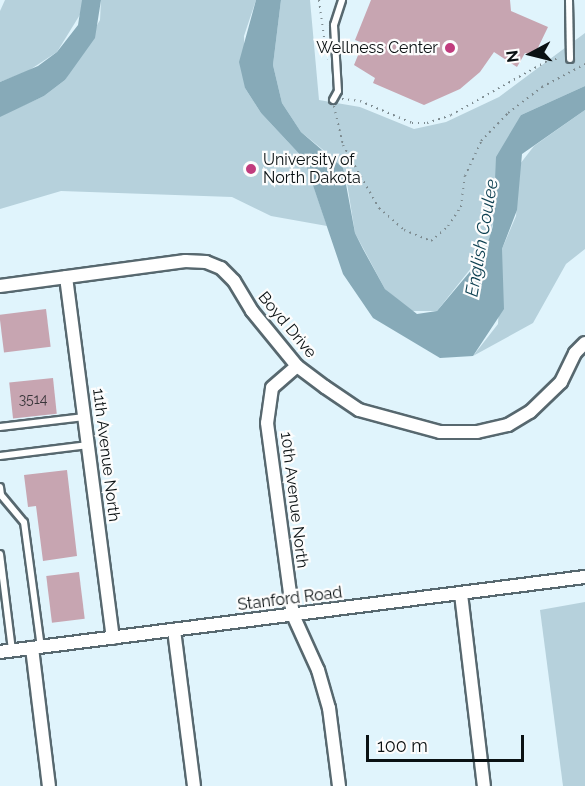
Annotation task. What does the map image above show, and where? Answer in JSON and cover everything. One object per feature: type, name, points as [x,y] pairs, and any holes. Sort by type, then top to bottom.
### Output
[{"type":"street","name":"Boyd Drive","points":[[0,286],[185,261],[206,262],[221,268],[297,366],[359,410],[440,432],[477,432],[508,425],[530,412],[561,382],[575,353],[585,343]]},
{"type":"street","name":"11th Avenue North","points":[[66,277],[113,638]]},
{"type":"street","name":"10th Avenue North","points":[[297,366],[272,388],[267,406],[292,615],[318,670],[329,708],[339,786]]},
{"type":"street","name":"Stanford Road","points":[[6,652],[585,578]]},
{"type":"street","points":[[461,594],[484,786]]},
{"type":"street","points":[[174,630],[194,786]]},
{"type":"street","points":[[37,648],[49,786]]},
{"type":"lane","points":[[333,100],[339,86],[334,24],[342,0]]},
{"type":"lane","points":[[569,0],[570,59]]},
{"type":"lane","points":[[0,427],[84,417]]},
{"type":"lane","points":[[0,456],[88,445]]},
{"type":"lane","points":[[0,487],[1,496],[24,522],[37,648]]},
{"type":"lane","points":[[0,554],[6,652]]},
{"type":"path","points":[[319,0],[327,62]]},
{"type":"path","points":[[570,59],[584,64],[542,87],[507,113],[481,141],[465,176],[461,207],[448,226],[431,241],[404,230],[379,208],[343,145],[333,100],[360,101],[403,120],[427,123],[459,111],[549,60],[570,59]]},
{"type":"shaded area","points":[[5,0],[83,0],[81,13],[57,52],[28,71],[0,82],[0,11]]},
{"type":"shaded area","points":[[82,0],[101,0],[95,38],[65,80],[44,96],[0,117],[0,82],[38,66],[57,52],[78,25]]},
{"type":"shaded area","points":[[101,0],[256,0],[244,36],[245,88],[261,113],[304,159],[327,226],[271,216],[232,197],[61,191],[0,209],[0,116],[44,96],[65,80],[100,20]]},
{"type":"shaded area","points":[[256,0],[281,0],[273,65],[282,103],[301,132],[343,168],[355,233],[363,249],[385,289],[417,314],[437,311],[484,255],[493,226],[496,157],[521,115],[585,86],[585,110],[522,154],[517,210],[502,249],[504,309],[473,356],[440,358],[373,318],[343,274],[304,159],[261,113],[245,88],[239,62]]},
{"type":"shaded area","points":[[281,0],[310,0],[319,100],[360,107],[414,129],[446,122],[499,97],[585,33],[585,86],[521,115],[487,248],[437,311],[411,311],[385,289],[355,233],[346,177],[333,158],[301,132],[282,103],[273,65]]},
{"type":"shaded area","points":[[585,110],[585,249],[566,264],[533,323],[473,356],[498,324],[502,249],[516,216],[520,164],[534,146]]},
{"type":"shaded area","points":[[585,602],[585,786],[563,786],[540,610]]},
{"type":"building","name":"Wellness Center","points":[[371,0],[510,0],[511,11],[548,27],[534,56],[525,53],[517,67],[494,52],[480,72],[460,89],[424,105],[373,83],[375,78],[354,65],[363,43],[355,40]]},
{"type":"building","points":[[46,309],[51,347],[4,352],[0,315]]},
{"type":"building","points":[[53,378],[57,414],[13,418],[9,383]]},
{"type":"building","points":[[67,470],[77,556],[43,561],[36,506],[28,507],[24,475]]},
{"type":"building","points":[[79,572],[85,619],[52,623],[46,576]]},
{"type":"place","name":"Wellness Center","points":[[450,48]]},
{"type":"place","name":"University of North Dakota","points":[[251,169]]},
{"type":"water label","name":"English Coulee","points":[[482,238]]}]
